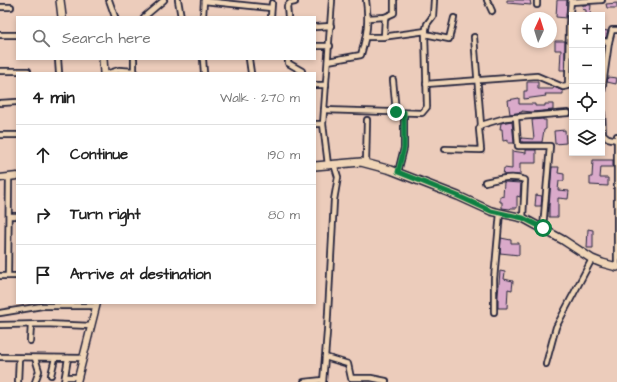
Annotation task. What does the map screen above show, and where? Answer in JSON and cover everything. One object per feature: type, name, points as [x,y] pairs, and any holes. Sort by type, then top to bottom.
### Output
[{"type":"main road","points":[[60,0],[62,16]]},
{"type":"main road","points":[[103,60],[104,72]]},
{"type":"main road","points":[[316,166],[361,162],[398,172],[491,211],[523,218],[543,228],[592,259],[617,266]]},
{"type":"street","points":[[108,0],[115,16]]},
{"type":"street","points":[[145,16],[164,0]]},
{"type":"street","points":[[178,0],[181,16]]},
{"type":"street","points":[[203,16],[204,0],[272,6],[271,16]]},
{"type":"street","points":[[304,382],[323,381],[325,357],[334,200],[338,177],[331,164],[323,124],[330,46],[332,0]]},
{"type":"street","points":[[328,61],[360,55],[366,37],[368,18],[366,0]]},
{"type":"street","points":[[368,18],[384,17],[394,13],[394,0]]},
{"type":"street","points":[[324,110],[422,113],[427,107],[425,33],[427,24],[433,16],[434,0]]},
{"type":"street","points":[[487,0],[492,10]]},
{"type":"street","points":[[571,12],[571,1],[602,0]]},
{"type":"street","points":[[288,16],[287,6],[290,3],[295,2]]},
{"type":"street","points":[[0,8],[11,7]]},
{"type":"street","points":[[384,17],[384,37]]},
{"type":"street","points":[[366,37],[384,37],[425,33],[450,39],[454,18]]},
{"type":"street","points":[[316,27],[331,26]]},
{"type":"street","points":[[603,84],[612,30],[617,30]]},
{"type":"street","points":[[0,35],[16,35]]},
{"type":"street","points":[[445,149],[481,150],[479,130],[481,125],[474,37]]},
{"type":"street","points":[[605,41],[609,42]]},
{"type":"street","points":[[316,46],[330,46]]},
{"type":"street","points":[[426,84],[537,76],[563,87],[568,86],[570,48]]},
{"type":"street","points":[[58,60],[58,72]]},
{"type":"street","points":[[112,72],[119,70],[135,72],[134,60]]},
{"type":"street","points":[[203,60],[204,72]]},
{"type":"street","points":[[249,60],[251,72]]},
{"type":"street","points":[[288,60],[288,63],[302,72]]},
{"type":"street","points":[[0,71],[28,72]]},
{"type":"street","points":[[393,80],[396,112]]},
{"type":"street","points":[[316,85],[326,85]]},
{"type":"street","points":[[0,103],[16,102]]},
{"type":"street","points":[[398,172],[404,148],[404,112]]},
{"type":"street","points":[[481,125],[505,118],[568,113]]},
{"type":"street","points":[[516,117],[518,146],[550,146],[543,228]]},
{"type":"street","points":[[366,163],[367,120]]},
{"type":"street","points":[[602,120],[603,134],[608,138],[617,139],[617,266]]},
{"type":"street","points":[[316,124],[323,124]]},
{"type":"street","points":[[0,135],[16,135]]},
{"type":"street","points":[[8,276],[9,176]]},
{"type":"street","points":[[0,178],[16,176]]},
{"type":"street","points":[[485,182],[501,178],[525,180],[523,218]]},
{"type":"street","points":[[494,312],[494,279],[500,212]]},
{"type":"street","points":[[9,216],[16,216]]},
{"type":"street","points":[[546,364],[556,327],[592,259]]},
{"type":"street","points":[[0,276],[16,276]]},
{"type":"street","points":[[0,313],[42,306],[96,304],[78,380],[64,379],[68,358]]},
{"type":"street","points":[[0,325],[31,324],[91,326]]},
{"type":"street","points":[[30,341],[31,324]]},
{"type":"street","points":[[0,357],[82,358]]},
{"type":"street","points":[[325,357],[348,364],[351,378],[371,378],[386,382]]},
{"type":"street","points":[[18,382],[19,358]]},
{"type":"street","points":[[35,358],[39,371],[35,382]]},
{"type":"street","points":[[51,375],[55,358]]},
{"type":"building","points":[[507,0],[530,0],[531,5],[507,3]]},
{"type":"building","points":[[557,0],[567,0],[566,18],[557,17]]},
{"type":"building","points":[[617,3],[617,8],[607,8],[606,4]]},
{"type":"building","points":[[583,5],[591,5],[590,12],[586,12],[586,10],[582,9]]},
{"type":"building","points":[[605,30],[608,31],[605,38]]},
{"type":"building","points":[[557,41],[565,41],[565,70],[560,70],[561,50],[555,50],[555,48],[557,48]]},
{"type":"building","points":[[608,77],[617,78],[616,84],[607,82]]},
{"type":"building","points":[[527,82],[538,82],[538,89],[553,89],[554,87],[563,91],[563,94],[545,94],[546,96],[524,99],[524,91],[527,91]]},
{"type":"building","points":[[519,98],[519,104],[535,104],[535,106],[545,106],[545,104],[553,104],[553,110],[532,112],[522,111],[510,114],[508,100]]},
{"type":"building","points":[[532,120],[546,120],[546,129],[544,130],[542,142],[522,142],[521,138],[534,139]]},
{"type":"building","points":[[512,121],[514,143],[508,143],[508,140],[503,141],[502,129],[500,129],[501,123]]},
{"type":"building","points":[[565,130],[566,143],[555,144],[554,131]]},
{"type":"building","points":[[526,150],[536,150],[536,163],[520,163],[520,175],[503,175],[504,168],[512,169],[512,151],[526,153]]},
{"type":"building","points":[[593,160],[613,160],[613,167],[601,167],[600,178],[608,178],[608,186],[590,185]]},
{"type":"building","points":[[552,167],[559,167],[558,173],[564,174],[564,181],[559,181],[558,190],[569,191],[568,199],[558,198],[558,217],[549,217]]},
{"type":"building","points":[[504,182],[521,183],[520,197],[517,196],[517,208],[502,208],[500,196],[503,197]]},
{"type":"building","points":[[536,195],[542,196],[541,206],[535,206]]},
{"type":"building","points":[[588,229],[593,230],[593,248],[587,248]]},
{"type":"building","points":[[501,238],[511,240],[511,243],[519,243],[519,255],[500,253]]},
{"type":"building","points":[[500,271],[505,272],[504,279],[513,281],[512,290],[508,289],[507,308],[498,308]]},
{"type":"route","points":[[396,112],[404,112],[404,148],[398,172],[491,211],[523,218],[543,228]]}]
